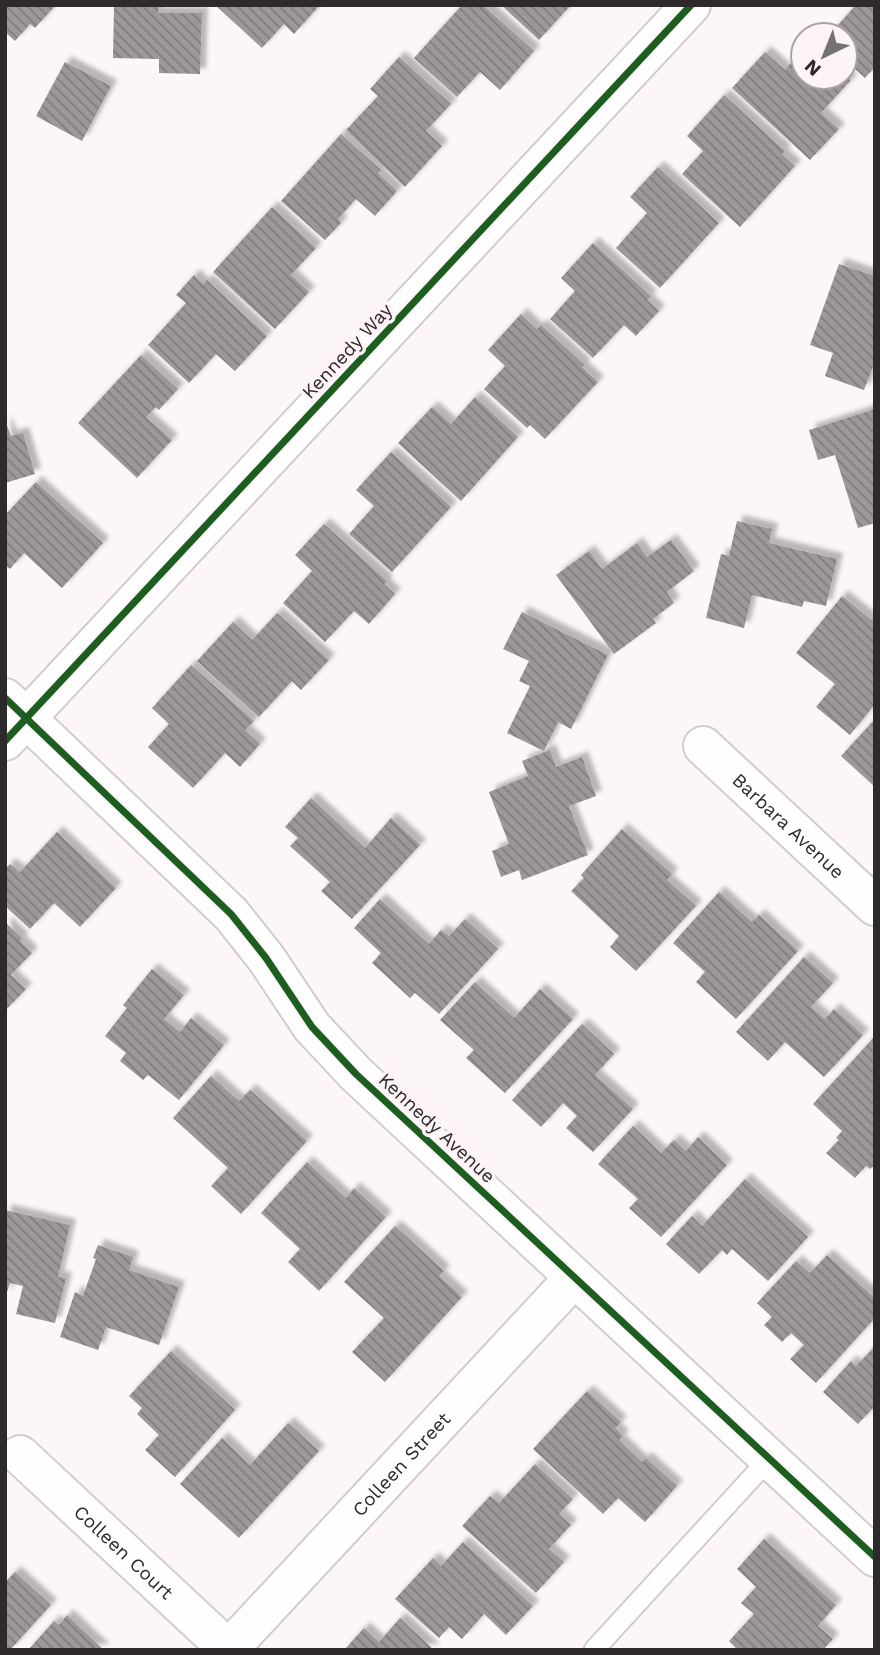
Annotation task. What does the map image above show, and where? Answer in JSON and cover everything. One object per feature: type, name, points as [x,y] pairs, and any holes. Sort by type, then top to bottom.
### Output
[{"type":"street","name":"Kennedy Way","points":[[12,719],[691,5]]},
{"type":"street","name":"Kennedy Avenue","points":[[12,719],[231,914],[266,958],[312,1027],[356,1074],[875,1558]]},
{"type":"street","name":"Barbara Avenue","points":[[703,746],[875,906]]},
{"type":"street","name":"Colleen Street","points":[[228,1649],[575,1278]]},
{"type":"street","name":"Colleen Court","points":[[20,1455],[228,1649]]},
{"type":"lane","points":[[594,1650],[769,1460]]},
{"type":"building","points":[[5,5],[56,5],[35,28],[30,24],[15,41],[5,32]]},
{"type":"building","points":[[114,5],[159,5],[158,13],[202,13],[200,74],[159,73],[159,59],[113,58]]},
{"type":"building","points":[[215,5],[320,5],[294,34],[284,24],[262,48]]},
{"type":"building","points":[[462,5],[483,5],[534,51],[500,90],[480,72],[457,97],[414,58]]},
{"type":"building","points":[[501,5],[571,5],[539,40]]},
{"type":"building","points":[[853,5],[875,5],[875,67],[865,78],[859,73],[859,21],[842,21]]},
{"type":"building","points":[[765,52],[785,70],[789,65],[789,91],[841,91],[821,113],[839,129],[810,160],[732,88]]},
{"type":"building","points":[[399,57],[451,104],[426,131],[442,146],[405,187],[346,130],[378,96],[370,89]]},
{"type":"building","points":[[65,62],[111,86],[82,141],[36,116]]},
{"type":"building","points":[[724,95],[785,151],[782,154],[795,166],[740,227],[682,174],[703,151],[687,136]]},
{"type":"building","points":[[341,134],[381,170],[378,173],[397,191],[375,216],[356,199],[338,219],[341,223],[325,240],[281,201]]},
{"type":"building","points":[[658,167],[719,223],[660,288],[616,248],[647,213],[630,197]]},
{"type":"building","points":[[272,207],[316,248],[291,275],[309,292],[275,329],[213,272]]},
{"type":"building","points":[[593,243],[651,296],[647,300],[659,311],[636,336],[624,325],[593,358],[550,319],[575,291],[561,278]]},
{"type":"building","points":[[839,264],[875,276],[875,361],[864,390],[825,376],[833,353],[810,345]]},
{"type":"building","points":[[194,275],[203,284],[207,280],[267,336],[235,371],[216,354],[189,383],[148,345],[186,303],[176,295]]},
{"type":"building","points":[[521,314],[537,329],[541,325],[585,365],[582,367],[598,382],[545,439],[530,425],[527,428],[484,389],[505,366],[488,350]]},
{"type":"building","points":[[141,355],[178,389],[159,410],[156,407],[146,417],[172,440],[137,478],[78,423]]},
{"type":"building","points":[[475,397],[518,437],[461,501],[398,443],[432,407],[451,424]]},
{"type":"building","points":[[875,409],[875,523],[858,528],[835,455],[818,460],[809,430]]},
{"type":"building","points":[[5,421],[11,436],[23,433],[35,474],[5,483]]},
{"type":"building","points":[[391,452],[451,507],[392,572],[349,534],[374,506],[356,490]]},
{"type":"building","points":[[36,482],[103,543],[62,588],[24,553],[10,569],[5,565],[5,515]]},
{"type":"building","points":[[737,521],[772,529],[769,543],[837,559],[826,606],[804,601],[802,607],[752,595],[744,628],[706,618],[721,554],[729,556]]},
{"type":"building","points":[[324,524],[387,581],[384,584],[395,594],[369,624],[354,611],[325,642],[283,603],[312,571],[295,555]]},
{"type":"building","points":[[671,540],[694,571],[667,592],[674,603],[653,619],[656,623],[614,654],[556,575],[589,551],[602,569],[637,543],[647,557]]},
{"type":"building","points":[[842,596],[875,623],[875,704],[850,735],[816,707],[835,684],[796,653]]},
{"type":"building","points":[[522,612],[608,655],[571,729],[558,722],[544,751],[507,733],[530,686],[519,681],[529,661],[503,649]]},
{"type":"building","points":[[277,613],[329,660],[301,690],[292,681],[259,717],[197,661],[233,622],[252,640]]},
{"type":"building","points":[[191,665],[254,721],[245,730],[260,744],[240,767],[225,753],[193,788],[148,747],[169,724],[152,708]]},
{"type":"building","points":[[875,719],[875,787],[841,756]]},
{"type":"building","points":[[550,750],[556,767],[582,757],[596,796],[569,806],[588,855],[522,880],[519,870],[501,877],[492,851],[509,844],[489,792],[528,776],[522,761]]},
{"type":"building","points":[[311,798],[365,848],[391,818],[420,845],[352,919],[321,891],[330,882],[290,846],[298,838],[285,827]]},
{"type":"building","points":[[622,829],[672,874],[667,880],[696,906],[636,971],[610,947],[619,936],[571,891],[584,878],[581,875]]},
{"type":"building","points":[[57,832],[116,888],[80,927],[54,903],[30,929],[5,906],[5,869],[10,864],[20,872]]},
{"type":"building","points":[[719,892],[752,922],[759,915],[798,951],[736,1019],[696,982],[705,972],[673,943]]},
{"type":"building","points":[[380,899],[429,944],[441,930],[449,936],[465,919],[498,949],[439,1014],[415,993],[410,998],[372,963],[381,953],[354,928]]},
{"type":"building","points":[[5,922],[22,938],[20,941],[32,953],[11,975],[26,989],[5,1011]]},
{"type":"building","points":[[804,957],[833,983],[811,1007],[825,1019],[834,1009],[863,1035],[824,1077],[785,1042],[768,1061],[736,1032]]},
{"type":"building","points":[[152,969],[184,995],[164,1019],[180,1032],[191,1018],[224,1045],[179,1100],[148,1075],[143,1080],[120,1061],[126,1053],[105,1036],[127,1008],[123,1005]]},
{"type":"building","points":[[475,982],[514,1018],[540,989],[573,1019],[505,1093],[466,1058],[474,1050],[440,1020]]},
{"type":"building","points":[[582,1024],[614,1054],[595,1075],[633,1109],[593,1152],[566,1128],[577,1116],[563,1103],[541,1127],[512,1100]]},
{"type":"building","points":[[875,1036],[875,1165],[870,1169],[866,1166],[855,1178],[826,1153],[839,1140],[836,1138],[842,1131],[813,1104]]},
{"type":"building","points":[[211,1076],[239,1101],[250,1090],[307,1141],[241,1214],[211,1186],[228,1168],[173,1118]]},
{"type":"building","points":[[633,1126],[661,1153],[674,1140],[686,1151],[698,1137],[727,1165],[661,1237],[629,1208],[638,1199],[598,1164]]},
{"type":"building","points":[[307,1162],[346,1198],[354,1188],[386,1217],[319,1291],[288,1262],[300,1249],[261,1213]]},
{"type":"building","points":[[745,1179],[808,1237],[768,1281],[732,1249],[727,1255],[722,1250],[699,1274],[666,1244],[692,1216],[702,1226]]},
{"type":"building","points":[[5,1210],[70,1225],[58,1277],[66,1278],[55,1323],[16,1314],[23,1286],[10,1283],[5,1298]]},
{"type":"building","points":[[395,1226],[444,1271],[439,1276],[462,1297],[385,1382],[352,1352],[384,1318],[344,1282]]},
{"type":"building","points":[[98,1245],[133,1257],[129,1270],[179,1287],[159,1345],[106,1327],[98,1350],[60,1337],[75,1292],[83,1296]]},
{"type":"building","points":[[827,1255],[875,1298],[875,1318],[816,1383],[790,1359],[804,1345],[791,1333],[782,1342],[764,1325],[772,1317],[757,1303],[796,1261],[810,1273]]},
{"type":"building","points":[[875,1346],[875,1406],[858,1424],[823,1392],[851,1361],[856,1366]]},
{"type":"building","points":[[171,1351],[235,1410],[175,1477],[145,1450],[159,1435],[137,1414],[142,1408],[129,1396]]},
{"type":"building","points":[[587,1391],[621,1422],[615,1428],[623,1436],[619,1440],[642,1462],[646,1458],[677,1486],[645,1522],[618,1498],[603,1514],[533,1449]]},
{"type":"building","points":[[288,1423],[319,1451],[239,1538],[180,1484],[222,1438],[250,1465]]},
{"type":"building","points":[[535,1464],[573,1499],[559,1514],[571,1525],[549,1549],[564,1562],[536,1593],[462,1526],[490,1496],[499,1503]]},
{"type":"building","points":[[764,1539],[836,1605],[818,1626],[833,1639],[823,1650],[738,1650],[729,1641],[754,1614],[741,1603],[756,1587],[737,1569]]},
{"type":"building","points":[[463,1542],[533,1606],[506,1635],[484,1614],[462,1639],[449,1627],[439,1638],[395,1599],[433,1558],[441,1566]]},
{"type":"building","points":[[15,1572],[51,1605],[10,1650],[5,1650],[5,1582]]},
{"type":"building","points":[[67,1615],[104,1650],[28,1650],[54,1621],[59,1625]]},
{"type":"building","points":[[400,1618],[434,1650],[344,1650],[364,1628],[379,1642]]},
{"type":"cycle path","points":[[5,741],[691,5]]},
{"type":"cycle path","points":[[5,698],[231,914],[266,958],[312,1027],[356,1074],[875,1557]]}]
